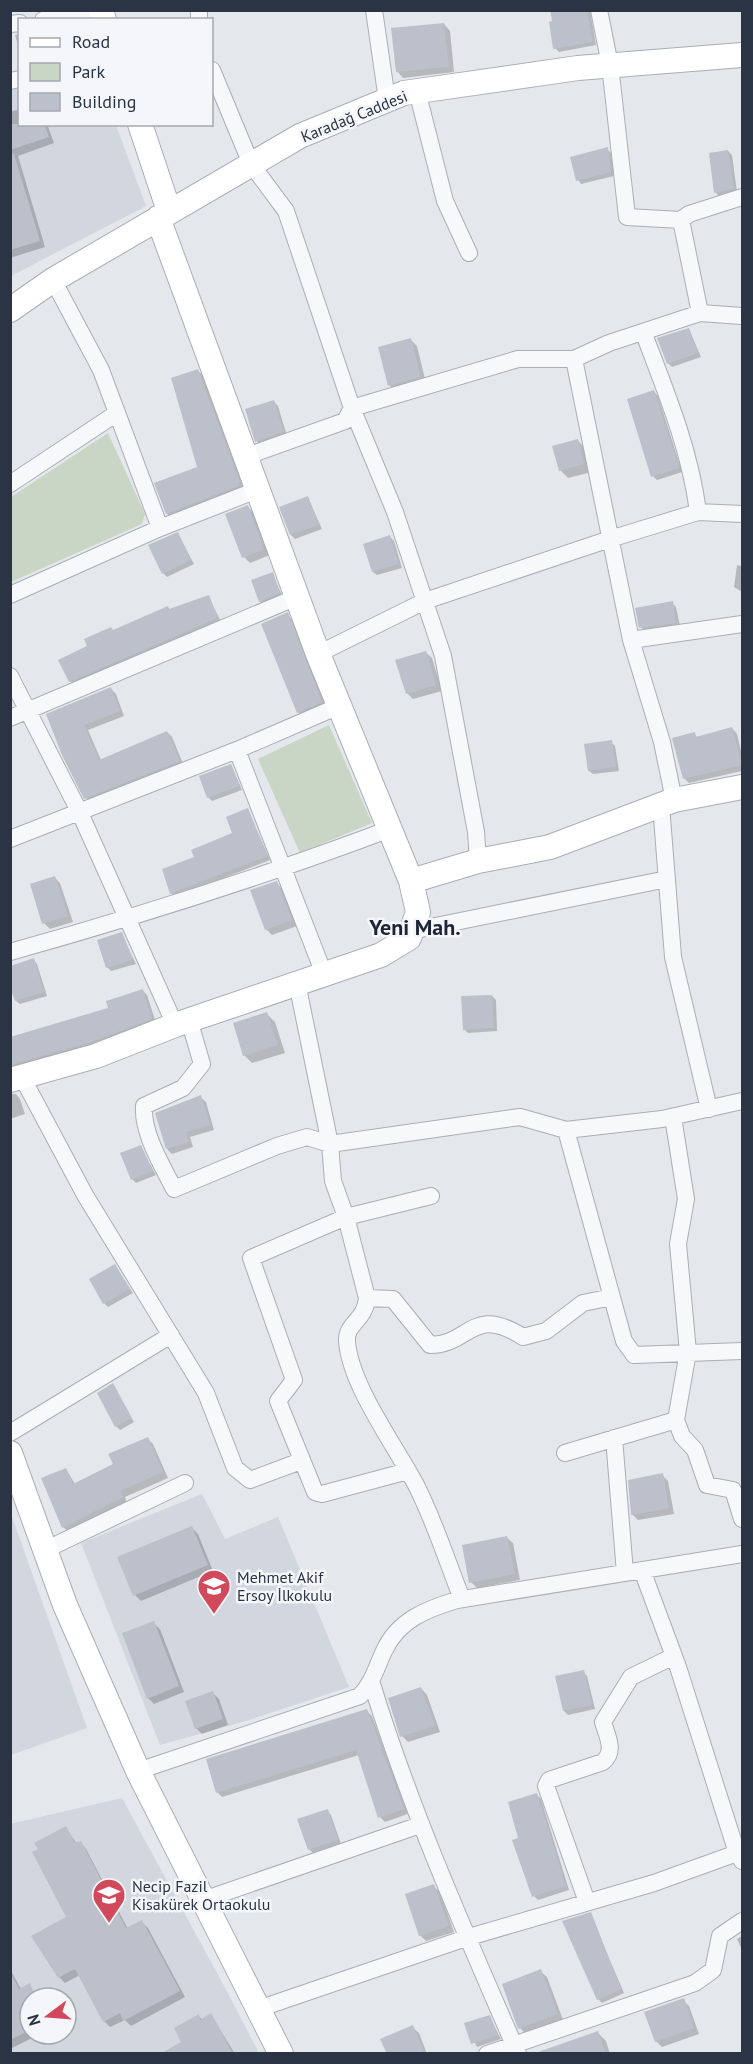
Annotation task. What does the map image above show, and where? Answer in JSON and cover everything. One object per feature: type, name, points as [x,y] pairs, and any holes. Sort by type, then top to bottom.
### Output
[{"type":"street","points":[[374,10],[387,100]]},
{"type":"street","points":[[599,10],[610,65],[627,217],[681,220],[689,214],[742,197]]},
{"type":"street","points":[[56,18],[101,11]]},
{"type":"street","name":"Karadağ Caddesi","points":[[10,310],[53,280],[163,214],[300,136],[387,100],[417,92],[610,65],[742,55]]},
{"type":"street","points":[[213,72],[251,164],[286,211],[352,408],[395,512],[425,601],[445,667],[474,821],[478,861]]},
{"type":"street","points":[[417,92],[445,201],[469,253]]},
{"type":"street","points":[[141,126],[163,214],[244,457],[318,654],[411,881],[418,912],[409,938],[381,955],[182,1023],[96,1056],[16,1079],[206,1393],[235,1468],[250,1480],[263,1478],[301,1461]]},
{"type":"street","points":[[681,220],[700,313]]},
{"type":"street","points":[[53,280],[101,370],[159,528]]},
{"type":"street","points":[[244,457],[345,421],[352,408],[518,359],[574,359],[609,344],[644,334],[700,313],[742,316]]},
{"type":"street","points":[[644,334],[679,426],[694,476],[698,512]]},
{"type":"street","points":[[574,359],[631,640],[662,742],[668,803],[667,879],[673,957],[709,1109]]},
{"type":"street","points":[[10,484],[117,413]]},
{"type":"street","points":[[10,595],[159,528],[258,490]]},
{"type":"street","points":[[318,654],[425,601],[610,539],[698,512],[742,514]]},
{"type":"street","points":[[10,718],[297,597]]},
{"type":"street","points":[[631,640],[742,624]]},
{"type":"street","points":[[10,676],[80,813],[128,919],[202,1064],[183,1088],[144,1106],[143,1113],[152,1143],[174,1189],[277,1146],[307,1137],[330,1144],[520,1117],[566,1130],[672,1117],[742,1101]]},
{"type":"street","points":[[10,839],[237,750],[339,706]]},
{"type":"street","points":[[237,750],[324,974]]},
{"type":"street","points":[[411,881],[478,861],[550,847],[668,803],[742,787]]},
{"type":"street","points":[[10,952],[128,919],[284,868],[390,829]]},
{"type":"street","points":[[411,931],[667,879]]},
{"type":"street","points":[[297,983],[330,1144],[333,1181],[346,1217],[367,1298],[366,1311],[348,1330],[347,1342],[357,1378],[408,1471],[462,1599]]},
{"type":"street","points":[[672,1117],[686,1199],[678,1244],[688,1352],[676,1420],[682,1436],[695,1450],[706,1485],[729,1487],[733,1490],[742,1519]]},
{"type":"street","points":[[566,1130],[624,1341],[634,1355],[742,1351]]},
{"type":"street","points":[[408,1471],[322,1494],[315,1492],[279,1401],[294,1380],[251,1258],[346,1217],[430,1196]]},
{"type":"street","points":[[367,1298],[393,1299],[430,1345],[442,1345],[469,1328],[491,1324],[505,1326],[523,1338],[536,1336],[583,1303],[612,1297]]},
{"type":"street","points":[[10,1433],[171,1335]]},
{"type":"street","points":[[565,1453],[676,1420]]},
{"type":"street","points":[[614,1438],[625,1573]]},
{"type":"street","points":[[10,1453],[65,1605],[138,1771],[281,2054]]},
{"type":"street","points":[[45,1550],[185,1483]]},
{"type":"street","points":[[138,1771],[354,1699],[372,1684],[385,1649],[401,1627],[423,1610],[462,1599],[742,1554]]},
{"type":"street","points":[[258,2009],[469,1937],[740,1857],[674,1656],[642,1570]]},
{"type":"street","points":[[587,1902],[546,1786],[549,1780],[603,1762],[608,1758],[611,1750],[603,1722],[615,1699],[632,1677],[674,1656]]},
{"type":"street","points":[[372,1684],[394,1756],[420,1825],[516,2050]]},
{"type":"street","points":[[203,1900],[420,1825]]},
{"type":"street","points":[[488,2054],[516,2050],[695,1983],[712,1970],[720,1936],[742,1921]]},
{"type":"shaded area","points":[[18,88],[18,126],[116,126],[146,206],[11,276],[10,90]]},
{"type":"shaded area","name":"Mehmet Akif Ersoy İlkokulu","points":[[202,1494],[225,1539],[278,1517],[349,1687],[246,1721],[160,1745],[81,1543]]},
{"type":"shaded area","points":[[11,1514],[87,1728],[10,1755]]},
{"type":"shaded area","name":"Necip Fazil Kisakürek Ortaokulu","points":[[122,1798],[259,2053],[11,2053],[10,1824]]},
{"type":"green space","points":[[108,433],[145,514],[142,524],[11,582],[11,497]]},
{"type":"green space","points":[[329,725],[372,823],[300,853],[258,759]]},
{"type":"building","points":[[550,10],[587,10],[593,42],[553,49],[549,22],[552,21]]},
{"type":"building","points":[[444,23],[449,67],[396,72],[391,28]]},
{"type":"building","points":[[10,124],[45,126],[49,137],[10,150]]},
{"type":"building","points":[[608,147],[611,172],[576,181],[570,157]]},
{"type":"building","points":[[728,150],[734,189],[714,193],[709,153]]},
{"type":"building","points":[[10,154],[14,154],[40,241],[10,250]]},
{"type":"building","points":[[689,328],[698,353],[667,364],[657,338]]},
{"type":"building","points":[[411,338],[421,377],[388,386],[378,347]]},
{"type":"building","points":[[198,369],[241,485],[166,514],[154,483],[197,467],[171,378]]},
{"type":"building","points":[[654,390],[679,468],[651,477],[627,399]]},
{"type":"building","points":[[274,400],[284,432],[255,442],[245,409]]},
{"type":"building","points":[[578,439],[584,464],[559,471],[552,446]]},
{"type":"building","points":[[308,496],[319,525],[290,535],[279,507]]},
{"type":"building","points":[[248,505],[264,549],[242,558],[225,514]]},
{"type":"building","points":[[178,532],[191,560],[162,574],[148,545]]},
{"type":"building","points":[[390,535],[399,564],[372,572],[363,544]]},
{"type":"building","points":[[273,572],[280,593],[259,602],[251,580]]},
{"type":"building","points":[[209,595],[218,618],[69,682],[58,660],[87,646],[84,639],[111,627],[113,630],[168,606],[169,609]]},
{"type":"building","points":[[673,601],[676,623],[639,628],[635,608]]},
{"type":"building","points":[[288,612],[322,702],[297,713],[261,624]]},
{"type":"building","points":[[426,651],[436,685],[406,694],[395,660]]},
{"type":"building","points":[[111,687],[120,711],[84,725],[99,760],[167,731],[180,761],[84,799],[62,755],[46,714]]},
{"type":"building","points":[[732,727],[742,765],[683,779],[672,738],[695,732],[696,737]]},
{"type":"building","points":[[612,740],[616,767],[588,771],[584,744]]},
{"type":"building","points":[[231,764],[240,786],[207,798],[199,776]]},
{"type":"building","points":[[248,808],[267,856],[170,894],[162,869],[194,857],[191,850],[232,833],[226,817]]},
{"type":"building","points":[[55,876],[68,916],[42,924],[30,884]]},
{"type":"building","points":[[277,881],[292,920],[265,930],[250,890]]},
{"type":"building","points":[[122,932],[133,960],[106,968],[97,940]]},
{"type":"building","points":[[34,958],[44,992],[15,1001],[10,988],[10,966]]},
{"type":"building","points":[[143,989],[152,1019],[91,1042],[10,1065],[10,1037],[108,1008],[106,1001]]},
{"type":"building","points":[[492,995],[494,1028],[463,1030],[461,996]]},
{"type":"building","points":[[267,1012],[278,1045],[243,1056],[233,1023]]},
{"type":"building","points":[[201,1095],[210,1125],[186,1132],[189,1142],[166,1149],[155,1113]]},
{"type":"building","points":[[141,1145],[153,1171],[131,1180],[120,1153]]},
{"type":"building","points":[[115,1264],[130,1289],[103,1304],[89,1279]]},
{"type":"building","points":[[113,1383],[132,1418],[115,1427],[97,1393]]},
{"type":"building","points":[[148,1437],[163,1472],[120,1491],[123,1497],[62,1528],[41,1478],[66,1468],[73,1484],[113,1464],[108,1454]]},
{"type":"building","points":[[663,1473],[669,1508],[631,1515],[628,1480]]},
{"type":"building","points":[[192,1526],[208,1565],[133,1596],[117,1557]]},
{"type":"building","points":[[507,1536],[515,1574],[469,1583],[462,1545]]},
{"type":"building","points":[[154,1621],[179,1686],[147,1699],[122,1633]]},
{"type":"building","points":[[584,1670],[592,1705],[563,1711],[555,1676]]},
{"type":"building","points":[[421,1687],[435,1726],[400,1737],[388,1698]]},
{"type":"building","points":[[213,1691],[223,1719],[195,1729],[185,1701]]},
{"type":"building","points":[[367,1709],[404,1809],[378,1818],[356,1750],[216,1793],[206,1759]]},
{"type":"building","points":[[537,1793],[566,1886],[532,1897],[512,1840],[518,1838],[508,1802]]},
{"type":"building","points":[[328,1809],[338,1840],[308,1850],[297,1819]]},
{"type":"building","points":[[66,1826],[75,1843],[81,1841],[126,1928],[142,1920],[180,1991],[123,2021],[120,2013],[103,2022],[75,1969],[58,1978],[31,1936],[66,1917],[32,1852],[38,1849],[34,1843]]},
{"type":"building","points":[[434,1884],[449,1926],[419,1936],[405,1894]]},
{"type":"building","points":[[591,1912],[621,1989],[597,2000],[562,1921]]},
{"type":"building","points":[[541,1969],[558,2014],[518,2029],[502,1984]]},
{"type":"building","points":[[10,1972],[18,1987],[18,2036],[10,2040]]},
{"type":"building","points":[[684,1998],[694,2028],[655,2042],[644,2012]]},
{"type":"building","points":[[211,2013],[233,2054],[160,2054],[181,2042],[174,2028],[199,2014],[200,2020]]},
{"type":"building","points":[[490,2015],[498,2035],[471,2044],[464,2023]]},
{"type":"building","points":[[413,2025],[425,2054],[387,2054],[380,2039]]},
{"type":"building","points":[[598,2031],[606,2054],[538,2054],[538,2052]]},
{"type":"place","name":"Mehmet Akif Ersoy İlkokulu","points":[[214,1615]]},
{"type":"place","name":"Necip Fazil Kisakürek Ortaokulu","points":[[109,1924]]},
{"type":"district","name":"Yeni Mah.","points":[[415,927]]}]
